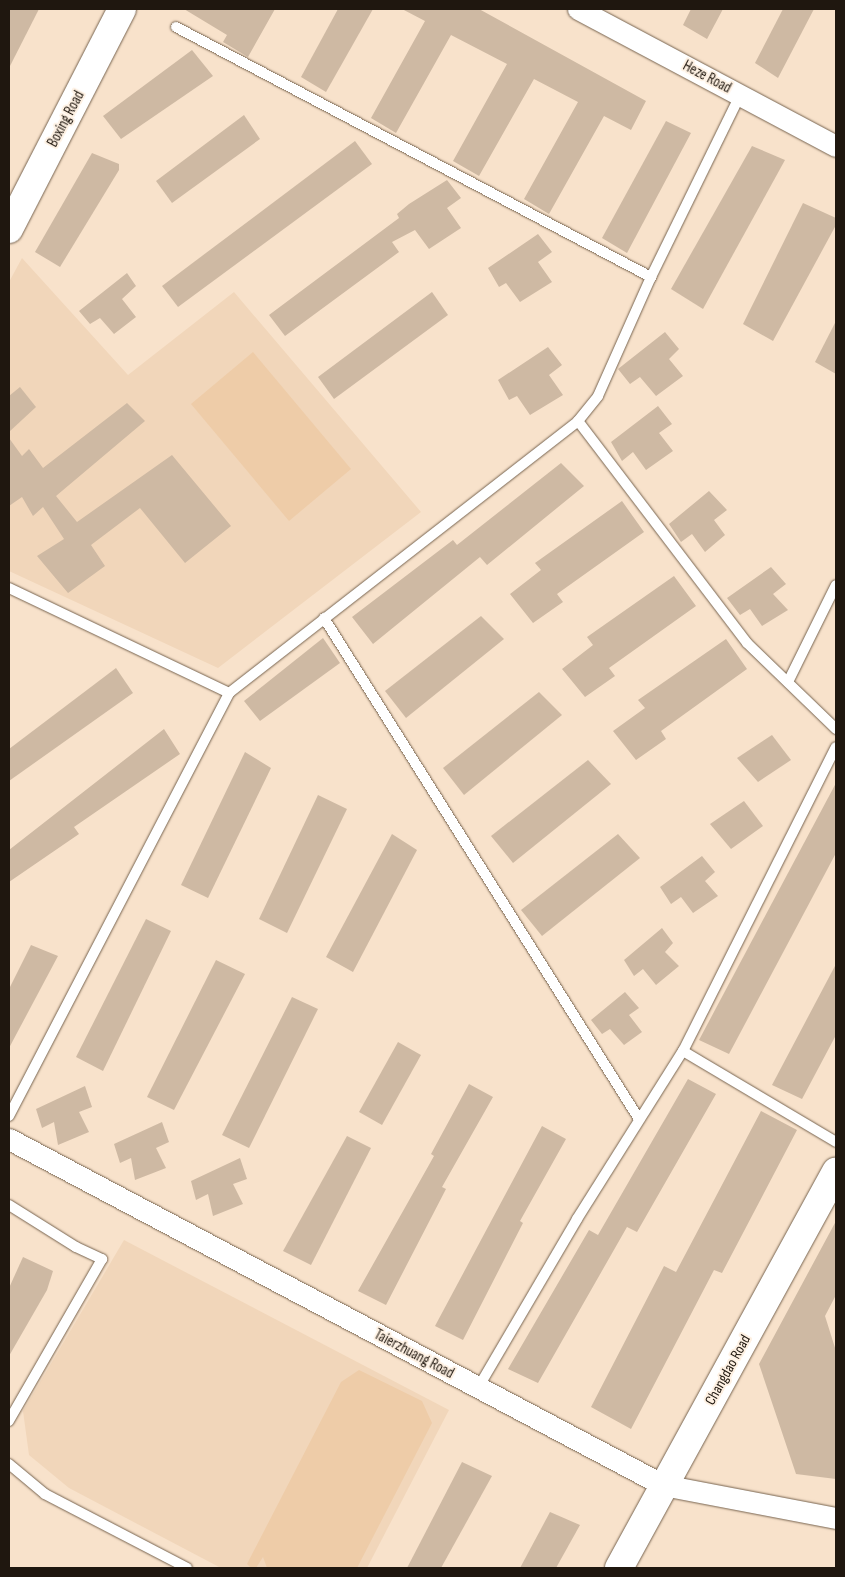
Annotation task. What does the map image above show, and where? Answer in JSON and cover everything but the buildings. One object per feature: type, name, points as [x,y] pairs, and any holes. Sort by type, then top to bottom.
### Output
[{"type":"street","name":"Boxing Road","points":[[9,229],[122,9]]},
{"type":"street","name":"Heze Road","points":[[578,9],[836,146]]},
{"type":"street","name":"Taierzhuang Road","points":[[9,1139],[664,1485],[836,1518]]},
{"type":"street","name":"Changdao Road","points":[[619,1568],[836,1172]]},
{"type":"lane","points":[[176,28],[651,276]]},
{"type":"lane","points":[[9,1116],[228,693],[578,421],[598,396],[651,276],[740,95]]},
{"type":"lane","points":[[578,421],[747,643],[836,729]]},
{"type":"lane","points":[[788,682],[836,585]]},
{"type":"lane","points":[[9,588],[228,693]]},
{"type":"lane","points":[[324,618],[639,1119]]},
{"type":"lane","points":[[478,1388],[639,1119],[683,1051],[836,747]]},
{"type":"lane","points":[[683,1051],[836,1142]]},
{"type":"lane","points":[[9,1207],[76,1247],[102,1259],[9,1421]]},
{"type":"lane","points":[[9,1464],[45,1494],[187,1568]]},
{"type":"shaded area","points":[[22,258],[128,375],[234,292],[421,512],[218,668],[9,571],[9,282]]},
{"type":"shaded area","points":[[253,352],[351,469],[289,521],[191,404]]},
{"type":"shaded area","points":[[124,1240],[449,1410],[367,1568],[221,1568],[69,1488],[29,1455],[23,1411]]},
{"type":"shaded area","points":[[359,1370],[422,1401],[432,1423],[357,1568],[267,1568],[263,1557],[256,1568],[251,1568],[247,1564],[341,1382]]}]
